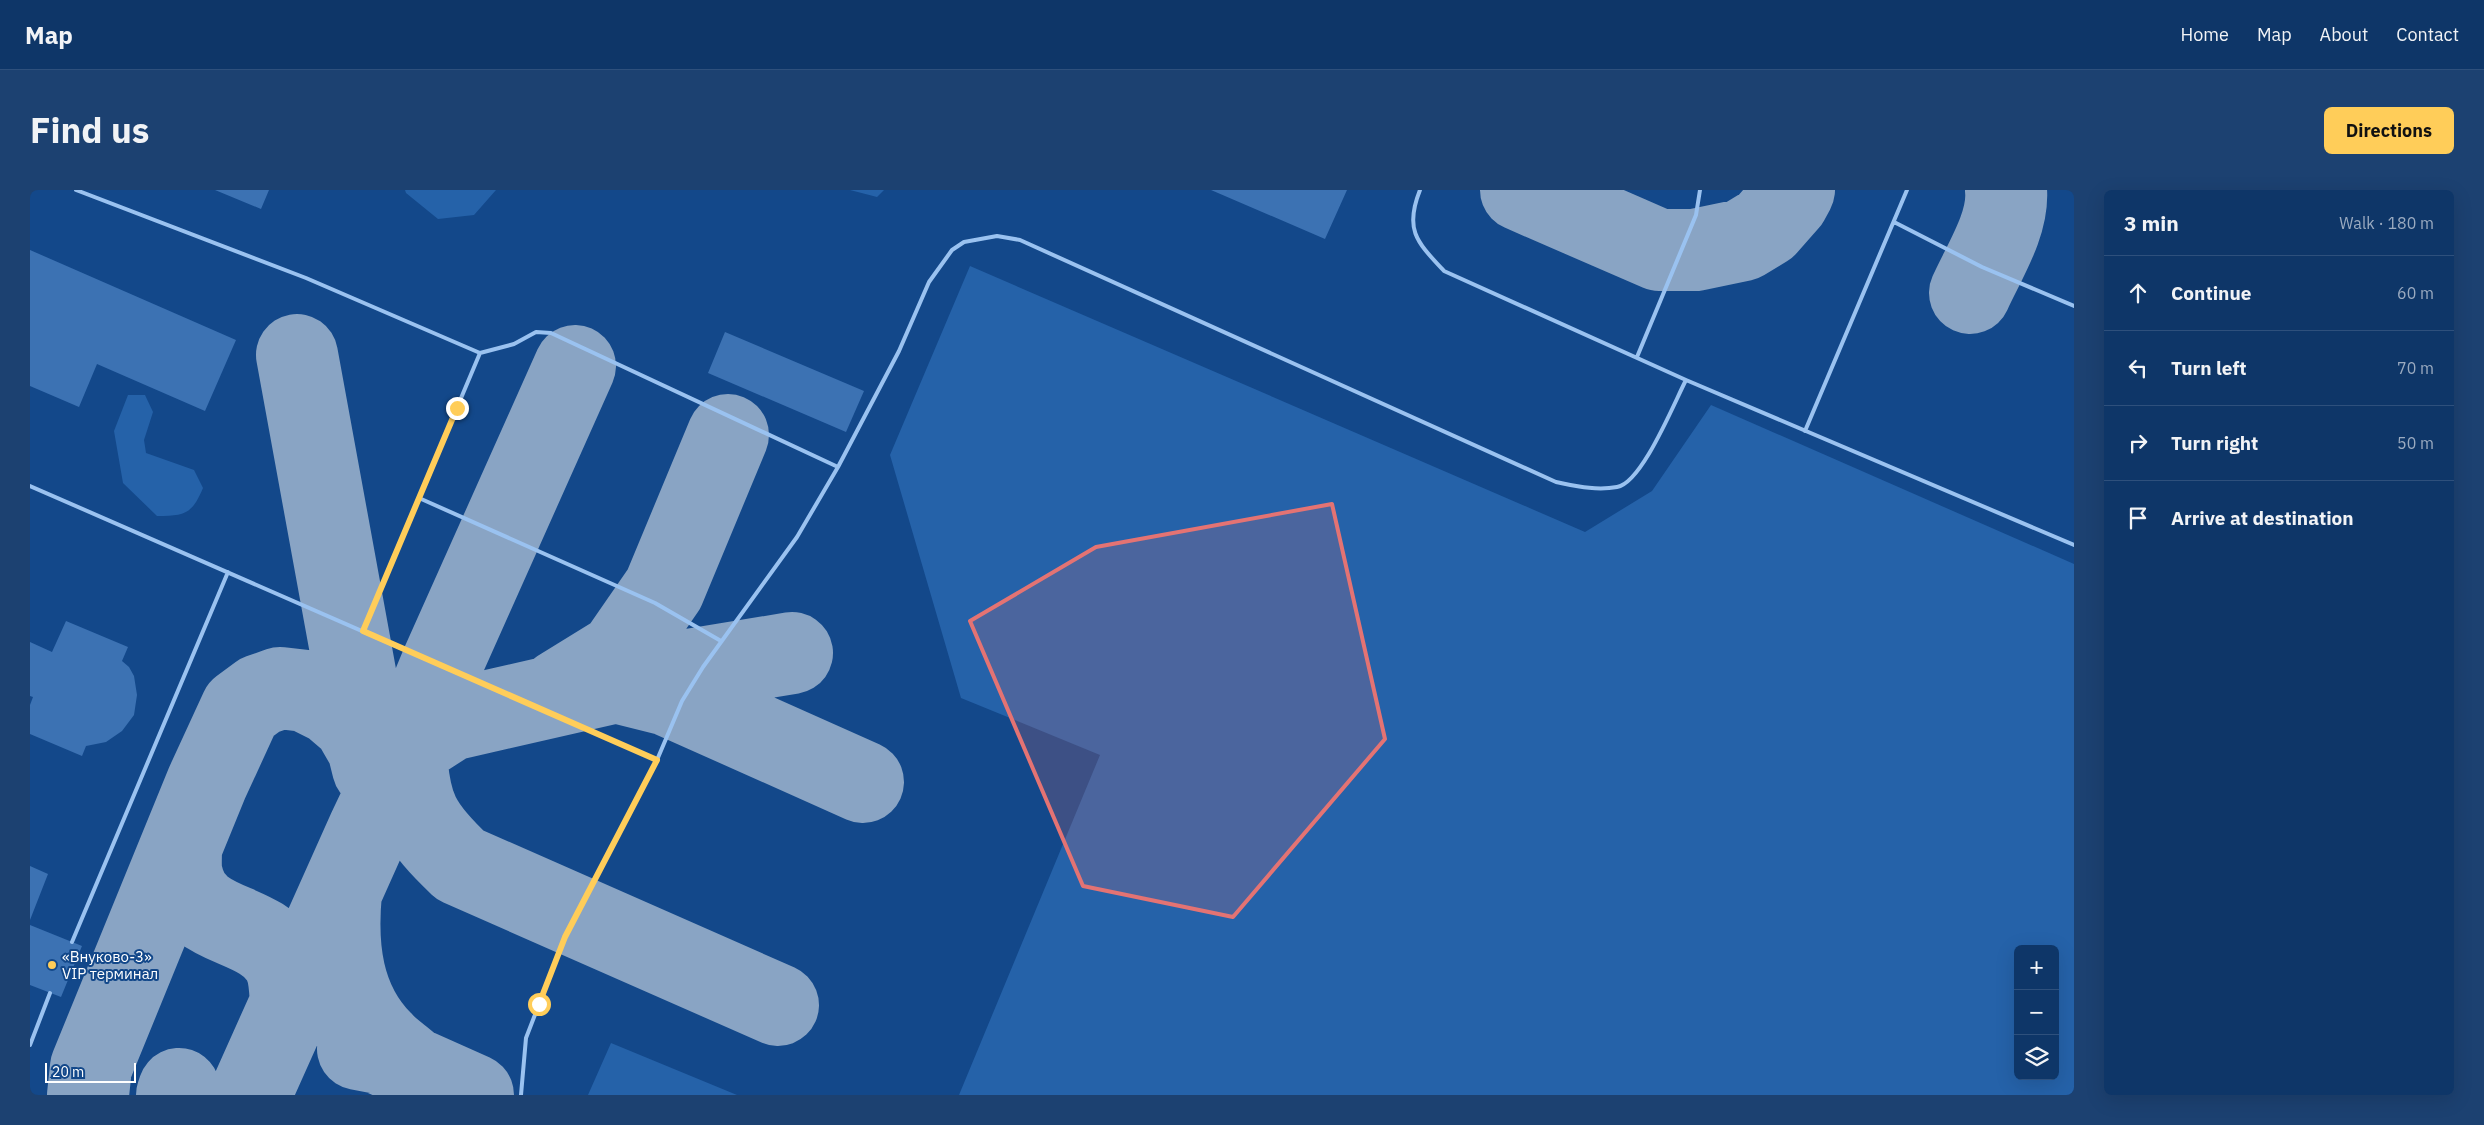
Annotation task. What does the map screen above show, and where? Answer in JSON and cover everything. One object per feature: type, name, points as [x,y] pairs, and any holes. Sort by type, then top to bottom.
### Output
[{"type":"lane","points":[[76,190],[306,278],[480,353],[514,344],[536,332],[551,333],[838,467]]},
{"type":"lane","points":[[1420,190],[1413,208],[1415,238],[1444,270],[1686,380],[2074,545]]},
{"type":"lane","points":[[1636,358],[1696,214],[1700,190]]},
{"type":"lane","points":[[1805,431],[1907,190]]},
{"type":"lane","points":[[1894,222],[1982,268],[2074,306]]},
{"type":"lane","points":[[521,1095],[526,1038],[565,937],[657,760],[682,701],[721,641],[796,537],[838,467],[899,351],[929,282],[952,250],[964,242],[997,236],[1020,240],[1556,482],[1585,488],[1619,487],[1640,470],[1686,380]]},
{"type":"lane","points":[[363,631],[480,353]]},
{"type":"lane","points":[[30,486],[657,760]]},
{"type":"lane","points":[[419,498],[655,603],[721,641]]},
{"type":"lane","points":[[72,942],[228,572]]},
{"type":"lane","points":[[30,1045],[50,993]]},
{"type":"highlighted area","points":[[1332,504],[1385,739],[1233,917],[1083,886],[970,621],[1096,547]]},
{"type":"shaded area","points":[[405,190],[496,190],[474,215],[438,219],[406,193]]},
{"type":"shaded area","points":[[850,190],[884,190],[877,197]]},
{"type":"shaded area","points":[[970,266],[1585,532],[1652,491],[1711,405],[2074,564],[2074,1095],[959,1095],[1100,755],[961,698],[890,455]]},
{"type":"shaded area","points":[[128,395],[145,395],[153,412],[144,440],[146,453],[194,470],[203,488],[195,503],[186,512],[157,516],[123,483],[114,431]]},
{"type":"shaded area","points":[[611,1043],[737,1095],[588,1095]]},
{"type":"building","points":[[215,190],[269,190],[261,209]]},
{"type":"building","points":[[1211,190],[1347,190],[1325,239]]},
{"type":"building","points":[[30,250],[236,340],[205,411],[97,364],[79,407],[30,386]]},
{"type":"building","points":[[725,332],[864,391],[846,432],[708,373]]},
{"type":"building","points":[[66,621],[128,647],[122,661],[129,667],[134,676],[137,695],[134,715],[122,731],[106,742],[86,746],[82,756],[30,734],[30,705],[33,697],[30,696],[30,642],[52,652]]},
{"type":"building","name":"«Внуково-3» VIP терминал","points":[[30,866],[48,874],[30,920]]},
{"type":"building","name":"«Внуково-3» VIP терминал","points":[[30,925],[82,946],[61,997],[30,985]]},
{"type":"taxiway","points":[[1521,190],[1659,250],[1695,250],[1743,240],[1766,226],[1788,201],[1794,190]]},
{"type":"taxiway","points":[[1970,293],[2000,229],[2004,216],[2006,190]]},
{"type":"taxiway","points":[[297,355],[371,760]]},
{"type":"taxiway","points":[[250,1095],[406,751],[441,666],[575,366]]},
{"type":"taxiway","points":[[559,691],[619,654],[664,589],[728,435]]},
{"type":"taxiway","points":[[778,1005],[460,865],[435,839],[419,815],[410,787],[406,751],[450,720],[616,682],[792,653]]},
{"type":"taxiway","points":[[620,683],[668,695],[863,782]]},
{"type":"taxiway","points":[[88,1095],[91,1067],[207,783],[241,709],[260,695],[280,688],[306,691],[332,704],[353,722],[368,748],[373,768]]},
{"type":"taxiway","points":[[181,848],[182,875],[190,895],[200,907],[213,916],[258,937],[271,946],[282,959],[287,969],[291,1004]]},
{"type":"taxiway","points":[[341,892],[341,952],[344,972],[350,991],[368,1026],[385,1045],[411,1067]]},
{"type":"taxiway","points":[[358,1049],[379,1053],[473,1095]]},
{"type":"taxiway","points":[[177,1095],[179,1089],[178,1095]]},
{"type":"place","name":"«Внуково-3» VIP терминал","points":[[52,965]]},
{"type":"route","points":[[457,408],[363,631],[657,760],[587,891],[565,937],[539,1004]]}]
